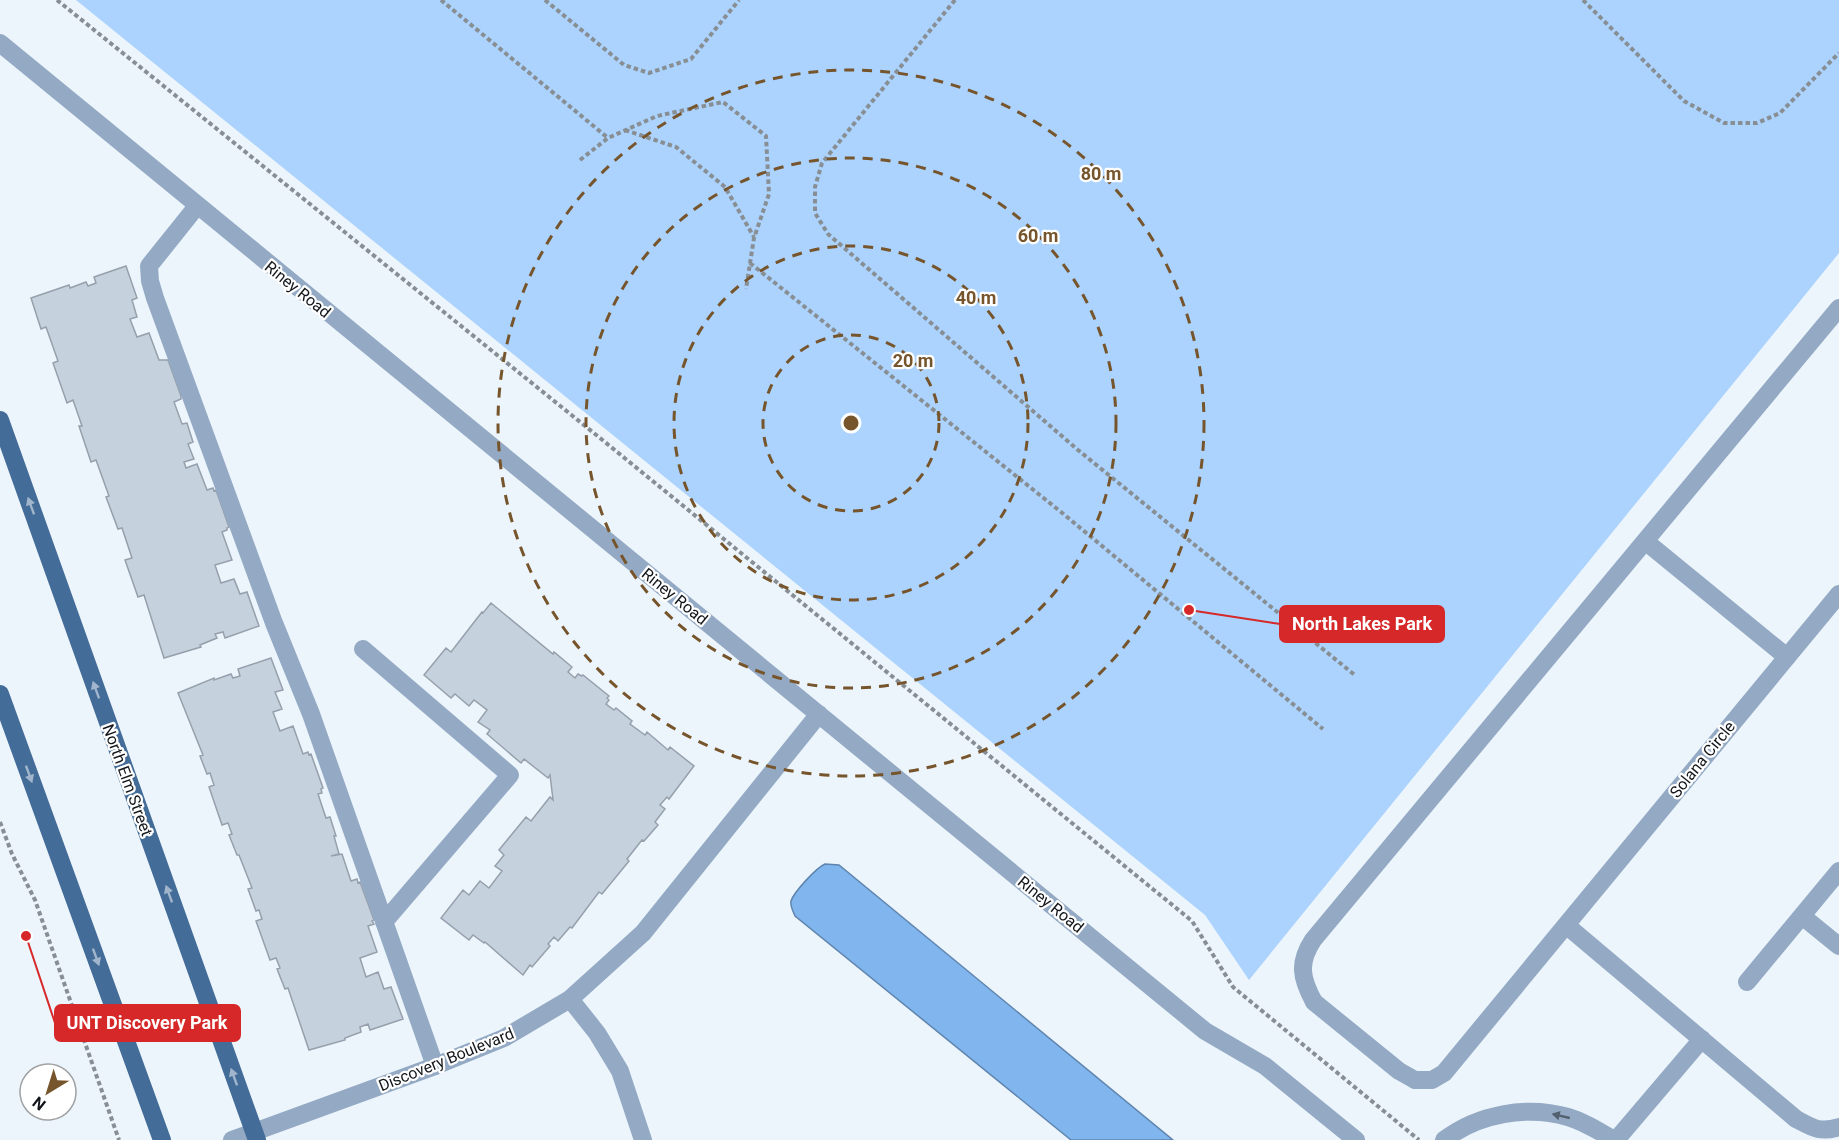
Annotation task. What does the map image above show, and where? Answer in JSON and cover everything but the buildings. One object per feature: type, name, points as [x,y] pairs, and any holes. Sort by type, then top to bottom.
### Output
[{"type":"main road","name":"North Elm Street","points":[[0,420],[255,1136]]},
{"type":"main road","points":[[0,694],[162,1140]]},
{"type":"street","name":"Riney Road","points":[[0,43],[1205,1031],[1265,1066],[1356,1140]]},
{"type":"street","points":[[197,206],[149,266],[150,281],[245,545],[311,714],[435,1066]]},
{"type":"street","points":[[1787,657],[1645,541],[1839,308]]},
{"type":"street","name":"Solana Circle","points":[[1645,541],[1312,940],[1304,953],[1303,972],[1306,988],[1314,1002],[1399,1071],[1415,1080],[1432,1080],[1444,1073],[1839,594]]},
{"type":"street","points":[[363,649],[510,775],[384,922]]},
{"type":"street","name":"Discovery Boulevard","points":[[232,1140],[255,1136],[504,1038],[570,999],[643,933],[819,714]]},
{"type":"street","points":[[1747,982],[1839,871]]},
{"type":"street","points":[[1802,915],[1839,946]]},
{"type":"street","points":[[1566,925],[1796,1119],[1814,1129],[1831,1132]]},
{"type":"street","points":[[570,999],[597,1033],[620,1071],[643,1140]]},
{"type":"street","points":[[1444,1140],[1468,1125],[1491,1116],[1542,1112],[1568,1117],[1615,1140],[1702,1038]]},
{"type":"path","points":[[57,0],[1192,921],[1233,987],[1419,1140]]},
{"type":"path","points":[[441,0],[608,138]]},
{"type":"path","points":[[545,0],[624,65],[649,73],[691,59],[739,0]]},
{"type":"path","points":[[955,0],[822,163],[815,187],[815,213],[828,234],[1078,450],[1356,676]]},
{"type":"path","points":[[1583,0],[1684,101],[1724,123],[1757,123],[1780,113],[1839,52]]},
{"type":"path","points":[[580,160],[608,138],[657,116],[723,102],[766,136],[769,194],[754,238],[746,289]]},
{"type":"path","points":[[625,130],[676,147],[725,187],[754,238]]},
{"type":"path","points":[[750,263],[1061,512],[1323,729]]},
{"type":"path","points":[[0,822],[12,854],[35,900],[119,1140]]},
{"type":"shaded area","points":[[76,0],[1839,0],[1839,253],[1249,980],[1205,915]]},
{"type":"shaded area","points":[[825,864],[839,865],[1173,1140],[1071,1140],[795,916],[791,905],[793,897],[811,875]]},
{"type":"place","name":"North Lakes Park","points":[[1189,610]]},
{"type":"place","name":"UNT Discovery Park","points":[[26,936]]}]
